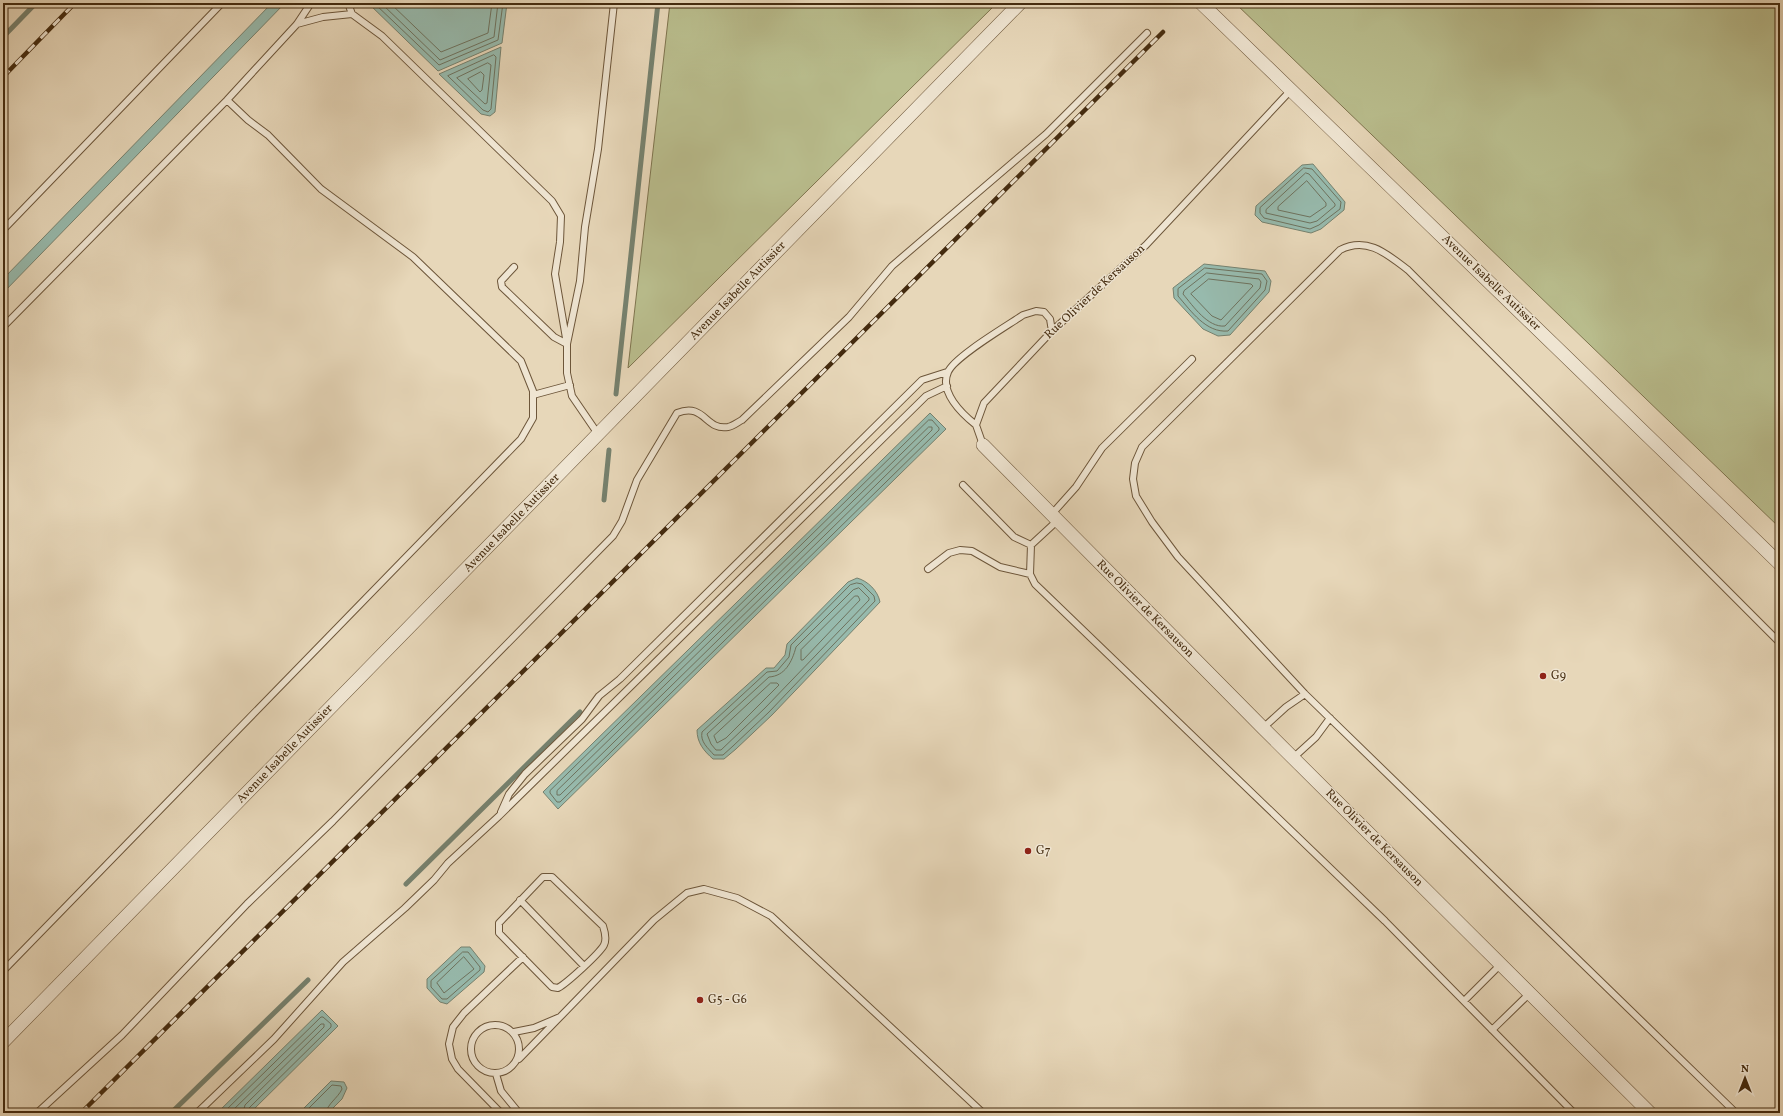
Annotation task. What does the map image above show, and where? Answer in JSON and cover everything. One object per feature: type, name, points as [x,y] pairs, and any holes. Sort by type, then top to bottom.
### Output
[{"type":"street","name":"Avenue Isabelle Autissier","points":[[3,1042],[1020,3]]},
{"type":"street","name":"Avenue Isabelle Autissier","points":[[1201,3],[1780,564]]},
{"type":"street","name":"Rue Olivier de Kersauson","points":[[983,445],[1263,728],[1650,1113]]},
{"type":"lane","points":[[3,230],[222,3]]},
{"type":"lane","points":[[3,327],[227,100],[297,24],[311,3]]},
{"type":"lane","points":[[348,3],[352,14],[382,36],[552,201],[561,216],[560,242],[555,274],[567,344],[567,373],[572,396],[598,434]]},
{"type":"lane","points":[[567,344],[580,281],[585,227],[598,150],[614,3]]},
{"type":"lane","points":[[297,24],[323,17],[352,14]]},
{"type":"lane","points":[[37,1113],[122,1035],[247,904],[338,816],[613,536],[622,521],[637,480],[677,413],[685,410],[696,410],[710,422],[720,427],[730,427],[742,420],[849,317],[892,266],[1046,134],[1147,33]]},
{"type":"lane","name":"Rue Olivier de Kersauson","points":[[983,445],[976,425],[984,403],[1052,331],[1146,245],[1291,90]]},
{"type":"lane","points":[[3,971],[521,439],[533,418],[533,395],[521,361],[413,257],[321,189],[268,135],[248,120],[227,100]]},
{"type":"lane","points":[[1736,1113],[1305,694],[1178,557],[1152,522],[1136,496],[1133,478],[1135,464],[1142,447],[1340,250],[1348,246],[1360,244],[1372,245],[1408,270],[1780,643]]},
{"type":"lane","points":[[514,267],[502,281],[502,287],[554,337],[567,344]]},
{"type":"lane","points":[[499,816],[513,789],[525,774],[582,719],[599,696],[620,679],[922,380],[947,372],[957,360],[1023,315],[1036,311],[1044,312],[1050,319],[1052,331]]},
{"type":"lane","points":[[1192,358],[1102,448],[1054,518],[1031,545],[1030,574],[1035,584],[1380,915],[1574,1113]]},
{"type":"lane","points":[[947,372],[947,386],[949,395],[962,414],[976,425]]},
{"type":"lane","points":[[533,395],[570,385]]},
{"type":"lane","points":[[196,1113],[274,1039],[343,962],[405,908],[434,880],[448,863],[499,816],[926,396],[947,386]]},
{"type":"lane","points":[[963,484],[1014,537],[1031,545]]},
{"type":"lane","points":[[928,569],[949,553],[960,550],[972,551],[1000,567],[1030,574]]},
{"type":"lane","points":[[1263,728],[1286,707],[1305,694]]},
{"type":"lane","points":[[1294,758],[1316,737],[1330,718]]},
{"type":"lane","points":[[543,877],[552,877],[603,926],[606,935],[604,944],[567,983],[558,988],[552,987],[499,933],[498,923],[520,900],[543,877]]},
{"type":"lane","points":[[519,1059],[520,1044],[514,1032],[502,1025],[487,1025],[476,1033],[470,1046],[473,1060],[483,1070],[496,1074],[510,1070],[654,920],[687,893],[704,889],[737,898],[771,916],[983,1113]]},
{"type":"lane","points":[[520,900],[584,966]]},
{"type":"lane","points":[[501,1113],[458,1069],[452,1059],[449,1044],[453,1027],[464,1012],[522,957]]},
{"type":"lane","points":[[1464,1001],[1501,964]]},
{"type":"lane","points":[[1492,1030],[1530,993]]},
{"type":"lane","points":[[514,1032],[534,1028],[560,1017]]},
{"type":"lane","points":[[496,1074],[501,1092],[520,1113]]},
{"type":"green space","points":[[670,3],[997,3],[628,368]]},
{"type":"green space","points":[[1235,3],[1780,3],[1780,528]]},
{"type":"water","points":[[272,3],[285,3],[3,293],[3,279]]},
{"type":"water","points":[[368,3],[507,3],[502,43],[438,71]]},
{"type":"water","points":[[501,47],[495,112],[490,116],[481,114],[439,74]]},
{"type":"water","points":[[1313,164],[1345,202],[1344,210],[1321,229],[1311,233],[1262,222],[1255,215],[1256,206],[1302,165]]},
{"type":"water","points":[[1204,264],[1265,271],[1271,281],[1269,292],[1230,335],[1218,336],[1203,329],[1174,298],[1173,288]]},
{"type":"water","points":[[930,413],[946,429],[558,809],[543,792]]},
{"type":"water","points":[[857,578],[865,581],[872,587],[880,602],[772,715],[736,749],[724,759],[713,759],[698,739],[697,730],[766,668],[774,668],[785,655],[787,644],[848,582]]},
{"type":"water","points":[[461,947],[470,947],[485,966],[484,972],[447,1004],[440,1002],[427,988],[427,979]]},
{"type":"water","points":[[322,1010],[338,1026],[250,1113],[217,1113]]},
{"type":"water","points":[[331,1081],[344,1082],[347,1088],[342,1099],[328,1113],[299,1113]]},
{"type":"waterway","points":[[3,37],[36,3]]},
{"type":"waterway","points":[[616,394],[658,3]]},
{"type":"waterway","points":[[604,500],[609,450]]},
{"type":"waterway","points":[[406,884],[580,712]]},
{"type":"waterway","points":[[171,1113],[308,980]]},
{"type":"railway","points":[[3,77],[75,3]]},
{"type":"railway","points":[[81,1113],[1163,32]]},
{"type":"place","name":"G9","points":[[1543,676]]},
{"type":"place","name":"G7","points":[[1028,851]]},
{"type":"place","name":"G5 - G6","points":[[700,1000]]}]
